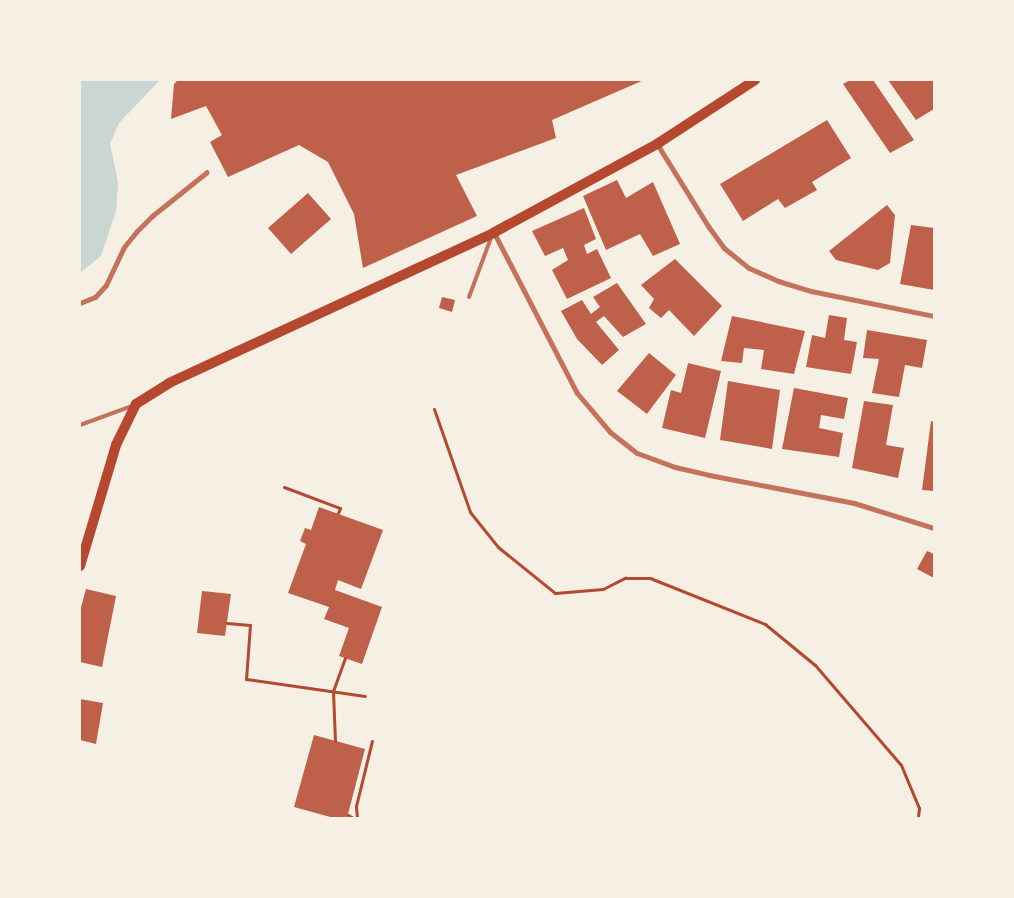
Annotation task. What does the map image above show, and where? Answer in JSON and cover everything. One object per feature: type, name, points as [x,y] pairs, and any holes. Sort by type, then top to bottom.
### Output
[{"type":"main road","points":[[80,566],[116,445],[136,404],[169,383],[493,233],[657,144],[755,80]]},
{"type":"street","points":[[657,144],[708,226],[724,248],[749,268],[778,281],[811,290],[934,316]]},
{"type":"street","points":[[80,303],[95,297],[106,285],[124,247],[136,232],[206,172]]},
{"type":"street","points":[[493,233],[576,393],[610,432],[637,453],[675,467],[709,475],[854,503],[934,528]]},
{"type":"lane","points":[[469,297],[493,233]]},
{"type":"lane","points":[[80,425],[136,404]]},
{"type":"path","points":[[434,409],[446,450],[470,512],[498,547],[555,593],[603,589],[625,578],[650,578],[765,624],[814,665],[901,765],[919,808],[918,818]]},
{"type":"path","points":[[284,487],[340,508],[338,513]]},
{"type":"path","points":[[227,623],[250,625],[246,679],[365,696]]},
{"type":"path","points":[[335,741],[333,691],[345,658]]},
{"type":"path","points":[[348,815],[355,818],[356,806],[372,741]]},
{"type":"shaded area","points":[[80,80],[160,80],[119,123],[110,144],[118,182],[116,211],[101,256],[80,273]]},
{"type":"building","points":[[178,80],[644,80],[552,120],[556,138],[456,175],[477,216],[363,268],[354,214],[328,162],[299,145],[228,177],[210,142],[222,135],[206,106],[171,119],[174,84]]},
{"type":"building","points":[[850,80],[873,80],[914,140],[890,153],[843,84]]},
{"type":"building","points":[[888,80],[934,80],[934,109],[916,120]]},
{"type":"building","points":[[827,120],[851,158],[812,182],[817,190],[785,208],[778,199],[743,221],[720,184]]},
{"type":"building","points":[[617,180],[626,198],[653,182],[680,244],[653,256],[640,234],[606,250],[583,196]]},
{"type":"building","points":[[308,193],[331,219],[291,254],[268,228]]},
{"type":"building","points":[[887,205],[895,215],[890,263],[878,270],[836,260],[829,251]]},
{"type":"building","points":[[584,208],[596,239],[584,245],[587,254],[597,249],[611,278],[567,299],[552,270],[568,260],[563,248],[545,256],[532,231]]},
{"type":"building","points":[[911,225],[934,228],[934,290],[900,284]]},
{"type":"building","points":[[675,259],[722,306],[694,336],[669,310],[661,318],[649,308],[654,299],[641,285]]},
{"type":"building","points":[[617,283],[646,324],[623,337],[604,316],[596,322],[619,350],[602,365],[577,339],[561,311],[582,300],[591,314],[600,307],[593,297]]},
{"type":"building","points":[[442,297],[455,300],[452,312],[439,308]]},
{"type":"building","points":[[829,315],[847,318],[844,340],[857,342],[851,374],[806,367],[812,335],[825,338]]},
{"type":"building","points":[[732,316],[805,331],[794,374],[761,369],[764,350],[744,348],[742,363],[721,361]]},
{"type":"building","points":[[867,330],[927,340],[922,368],[905,365],[899,397],[872,393],[879,359],[863,358]]},
{"type":"building","points":[[649,353],[676,375],[647,414],[617,391]]},
{"type":"building","points":[[688,363],[721,371],[705,438],[662,428],[671,390],[681,393]]},
{"type":"building","points":[[728,381],[780,390],[772,449],[720,440]]},
{"type":"building","points":[[794,388],[848,398],[844,419],[821,415],[819,428],[843,433],[839,457],[782,449]]},
{"type":"building","points":[[864,401],[893,405],[886,445],[904,448],[898,478],[852,468]]},
{"type":"building","points":[[931,421],[934,422],[934,491],[922,490]]},
{"type":"building","points":[[319,507],[383,530],[361,589],[338,580],[335,590],[382,607],[362,664],[339,656],[349,628],[324,619],[329,607],[288,593],[306,544],[300,541],[305,528],[311,530]]},
{"type":"building","points":[[927,551],[934,554],[934,578],[917,569]]},
{"type":"building","points":[[86,589],[116,596],[102,667],[80,662],[80,611]]},
{"type":"building","points":[[202,591],[231,594],[225,636],[197,633]]},
{"type":"building","points":[[80,699],[103,703],[96,744],[80,740]]},
{"type":"building","points":[[314,735],[365,749],[347,818],[334,818],[294,807]]}]
